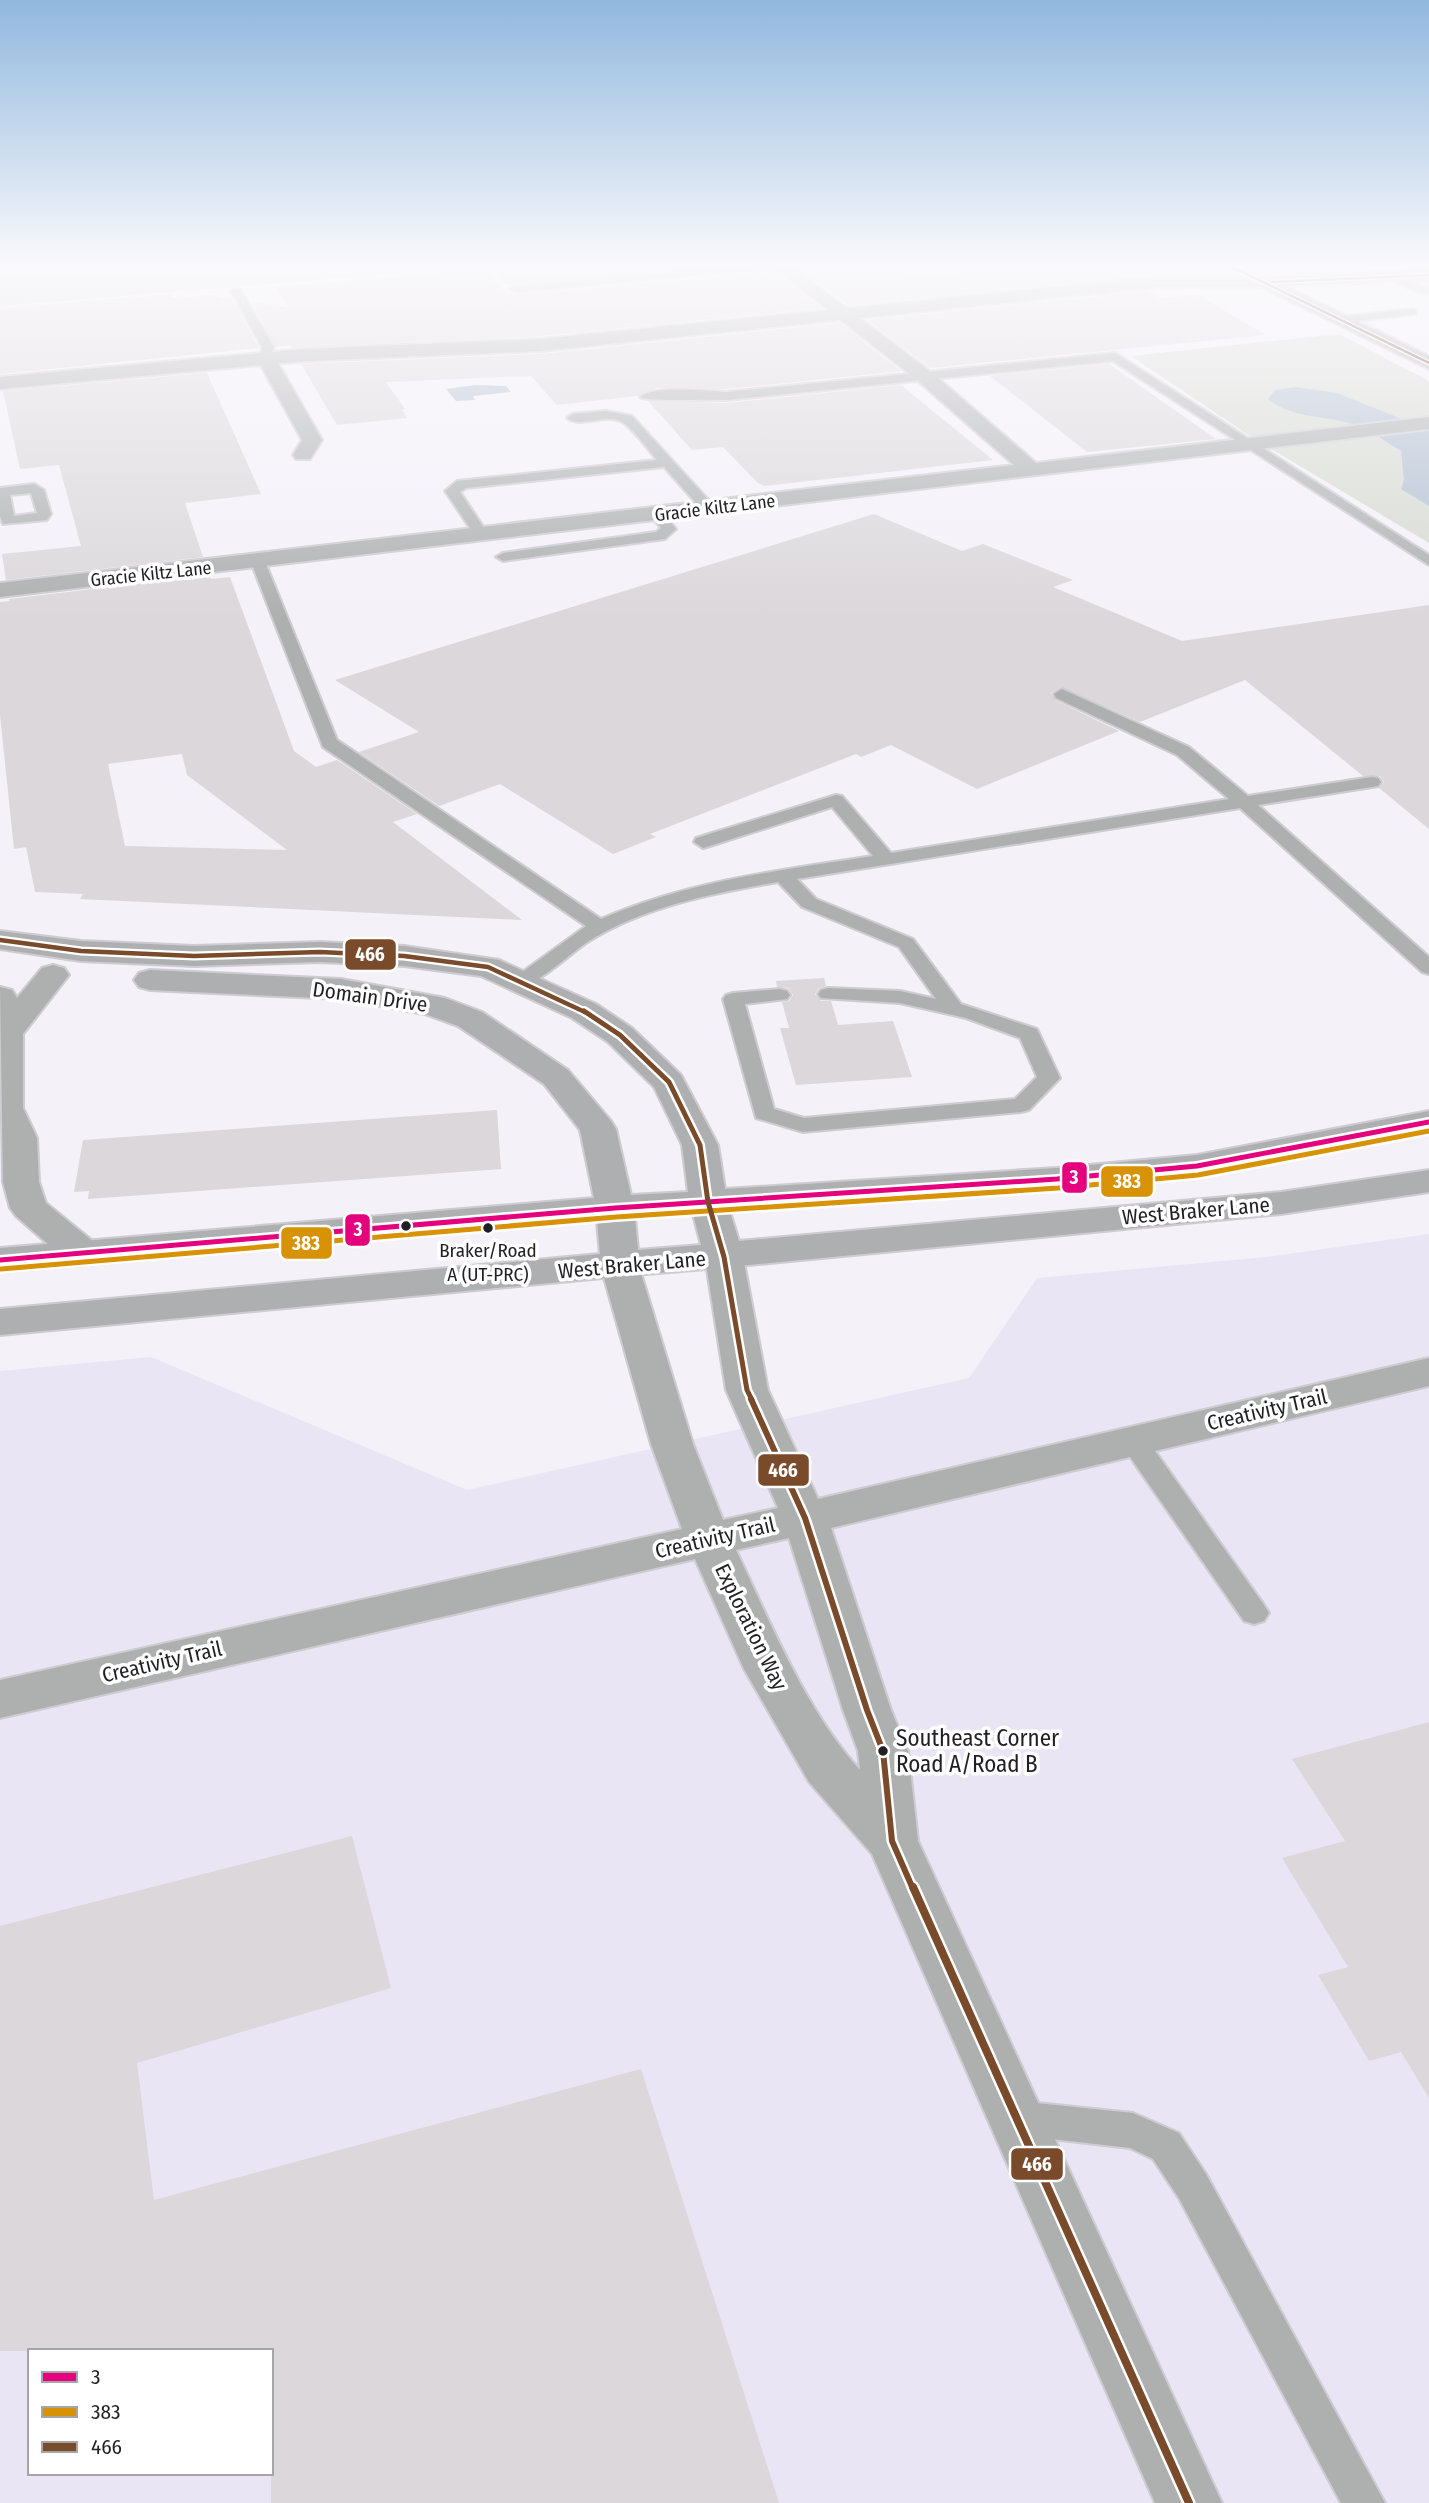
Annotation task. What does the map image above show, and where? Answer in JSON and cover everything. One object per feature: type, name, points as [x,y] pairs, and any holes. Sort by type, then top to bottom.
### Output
[{"type":"street","points":[[279,382],[312,440],[303,454]]},
{"type":"street","points":[[931,382],[1032,470]]},
{"type":"street","points":[[962,382],[972,390]]},
{"type":"street","name":"Gracie Kiltz Lane","points":[[0,590],[258,562],[1429,423]]},
{"type":"street","points":[[1041,448],[1063,467]]},
{"type":"street","name":"Domain Drive","points":[[0,940],[63,963],[341,989],[433,1004],[470,1019],[556,1077],[598,1129],[615,1208],[620,1267]]},
{"type":"street","name":"Domain Drive","points":[[0,965],[320,952],[404,956],[488,967],[584,1011],[611,1029],[669,1082],[700,1145],[708,1202],[724,1257]]},
{"type":"street","points":[[7,1032],[63,963]]},
{"type":"street","points":[[470,1019],[521,982]]},
{"type":"street","points":[[0,997],[6,1011],[7,1032],[2,1111],[19,1138],[21,1182],[29,1208],[81,1252]]},
{"type":"street","name":"West Braker Lane","points":[[0,1260],[615,1208],[1057,1179],[1197,1166],[1429,1122]]},
{"type":"street","name":"West Braker Lane","points":[[0,1322],[620,1267],[1281,1203],[1429,1181]]},
{"type":"street","name":"Exploration Way","points":[[724,1257],[747,1390],[806,1518],[867,1710],[883,1751],[892,1841]]},
{"type":"street","name":"Exploration Way","points":[[620,1267],[672,1444],[709,1540],[768,1669],[827,1768],[892,1841],[1189,2503]]},
{"type":"street","name":"Creativity Trail","points":[[0,1699],[806,1518],[1429,1372]]},
{"type":"lane","points":[[646,397],[684,394],[727,396],[867,382]]},
{"type":"lane","points":[[1154,382],[1429,561]]},
{"type":"lane","points":[[573,418],[606,415],[627,419],[709,509]]},
{"type":"lane","points":[[481,534],[452,491],[462,484],[667,463]]},
{"type":"lane","points":[[503,557],[660,536],[669,528],[657,514]]},
{"type":"lane","points":[[258,562],[329,743],[600,927]]},
{"type":"lane","points":[[1062,694],[1183,751],[1244,802],[1429,968]]},
{"type":"lane","points":[[521,982],[600,927],[685,894],[1372,782]]},
{"type":"lane","points":[[702,842],[836,800],[887,860]]},
{"type":"lane","points":[[783,876],[809,903],[905,943],[954,1009]]},
{"type":"lane","points":[[780,995],[733,999],[764,1113],[803,1125],[1021,1105],[1049,1078],[1029,1034],[954,1009],[900,997],[828,994]]},
{"type":"lane","points":[[1133,1441],[1254,1613]]},
{"type":"lane","points":[[1017,2118],[1133,2131],[1166,2146],[1193,2187],[1364,2503]]},
{"type":"shaded area","points":[[1169,382],[1429,382],[1429,543],[1253,438]]},
{"type":"shaded area","points":[[1429,1234],[1429,2503],[0,2503],[0,1371],[151,1357],[467,1490],[969,1378],[1037,1278],[1266,1257]]},
{"type":"water","points":[[475,385],[506,386],[511,392],[473,396],[475,400],[456,401],[446,389]]},
{"type":"water","points":[[1296,387],[1337,393],[1429,430],[1429,506],[1401,489],[1404,480],[1401,451],[1359,426],[1297,413],[1268,399],[1275,390]]},
{"type":"building","points":[[107,382],[211,382],[261,494],[185,503],[203,557],[6,580],[2,554],[81,546],[59,465],[20,469],[3,391]]},
{"type":"building","points":[[312,382],[391,382],[386,382],[405,409],[402,410],[407,418],[337,425]]},
{"type":"building","points":[[536,382],[797,382],[727,389],[657,388],[638,396],[557,405]]},
{"type":"building","points":[[997,382],[1134,382],[1216,439],[1087,452]]},
{"type":"building","points":[[901,385],[993,460],[765,486],[758,483],[723,447],[692,450],[648,401],[727,403]]},
{"type":"building","points":[[874,514],[962,551],[983,544],[1073,580],[1053,587],[1182,641],[1429,605],[1429,829],[1379,788],[1384,782],[1380,776],[1363,776],[1245,680],[1140,722],[1061,687],[1051,693],[1055,700],[1119,731],[977,789],[891,745],[861,757],[856,754],[650,834],[656,837],[613,854],[500,784],[439,806],[359,752],[419,732],[335,680]]},
{"type":"building","points":[[210,575],[211,579],[230,577],[294,751],[316,767],[337,760],[417,814],[393,822],[522,920],[80,899],[83,894],[35,892],[26,847],[14,849],[0,715],[0,602],[10,601],[9,599]],"holes":[[[182,754],[187,775],[287,850],[125,846],[108,764]]]},
{"type":"building","points":[[824,978],[826,986],[819,988],[815,994],[821,1001],[831,1001],[838,1025],[893,1021],[912,1077],[796,1085],[780,1028],[789,1028],[782,1002],[789,1001],[793,995],[788,988],[777,987],[776,981]]},
{"type":"building","points":[[497,1110],[501,1169],[88,1199],[89,1191],[74,1192],[83,1140]]},
{"type":"building","points":[[1429,1722],[1429,2098],[1401,2052],[1369,2061],[1318,1975],[1348,1967],[1282,1858],[1345,1841],[1292,1759]]},
{"type":"building","points":[[352,1836],[391,1988],[137,2063],[154,2200],[641,2069],[779,2503],[271,2503],[273,2349],[0,2351],[0,1926]]},
{"type":"transit line","name":"466","points":[[0,940],[81,951],[194,956],[320,952],[404,956],[488,967],[584,1011],[620,1035],[669,1082],[700,1145],[708,1202],[724,1257],[747,1390],[805,1518],[867,1710],[883,1751],[892,1841],[1189,2503]]},
{"type":"transit line","name":"3","points":[[0,1260],[615,1208],[1057,1179],[1197,1166],[1429,1122]]},
{"type":"transit line","name":"383","points":[[1,1269],[616,1217],[1058,1188],[1198,1175],[1429,1131]]},
{"type":"place","name":"Braker/Road A (UT-PRC)","points":[[488,1228]]},
{"type":"place","name":"Southeast Corner Road A/Road B","points":[[883,1751]]}]
